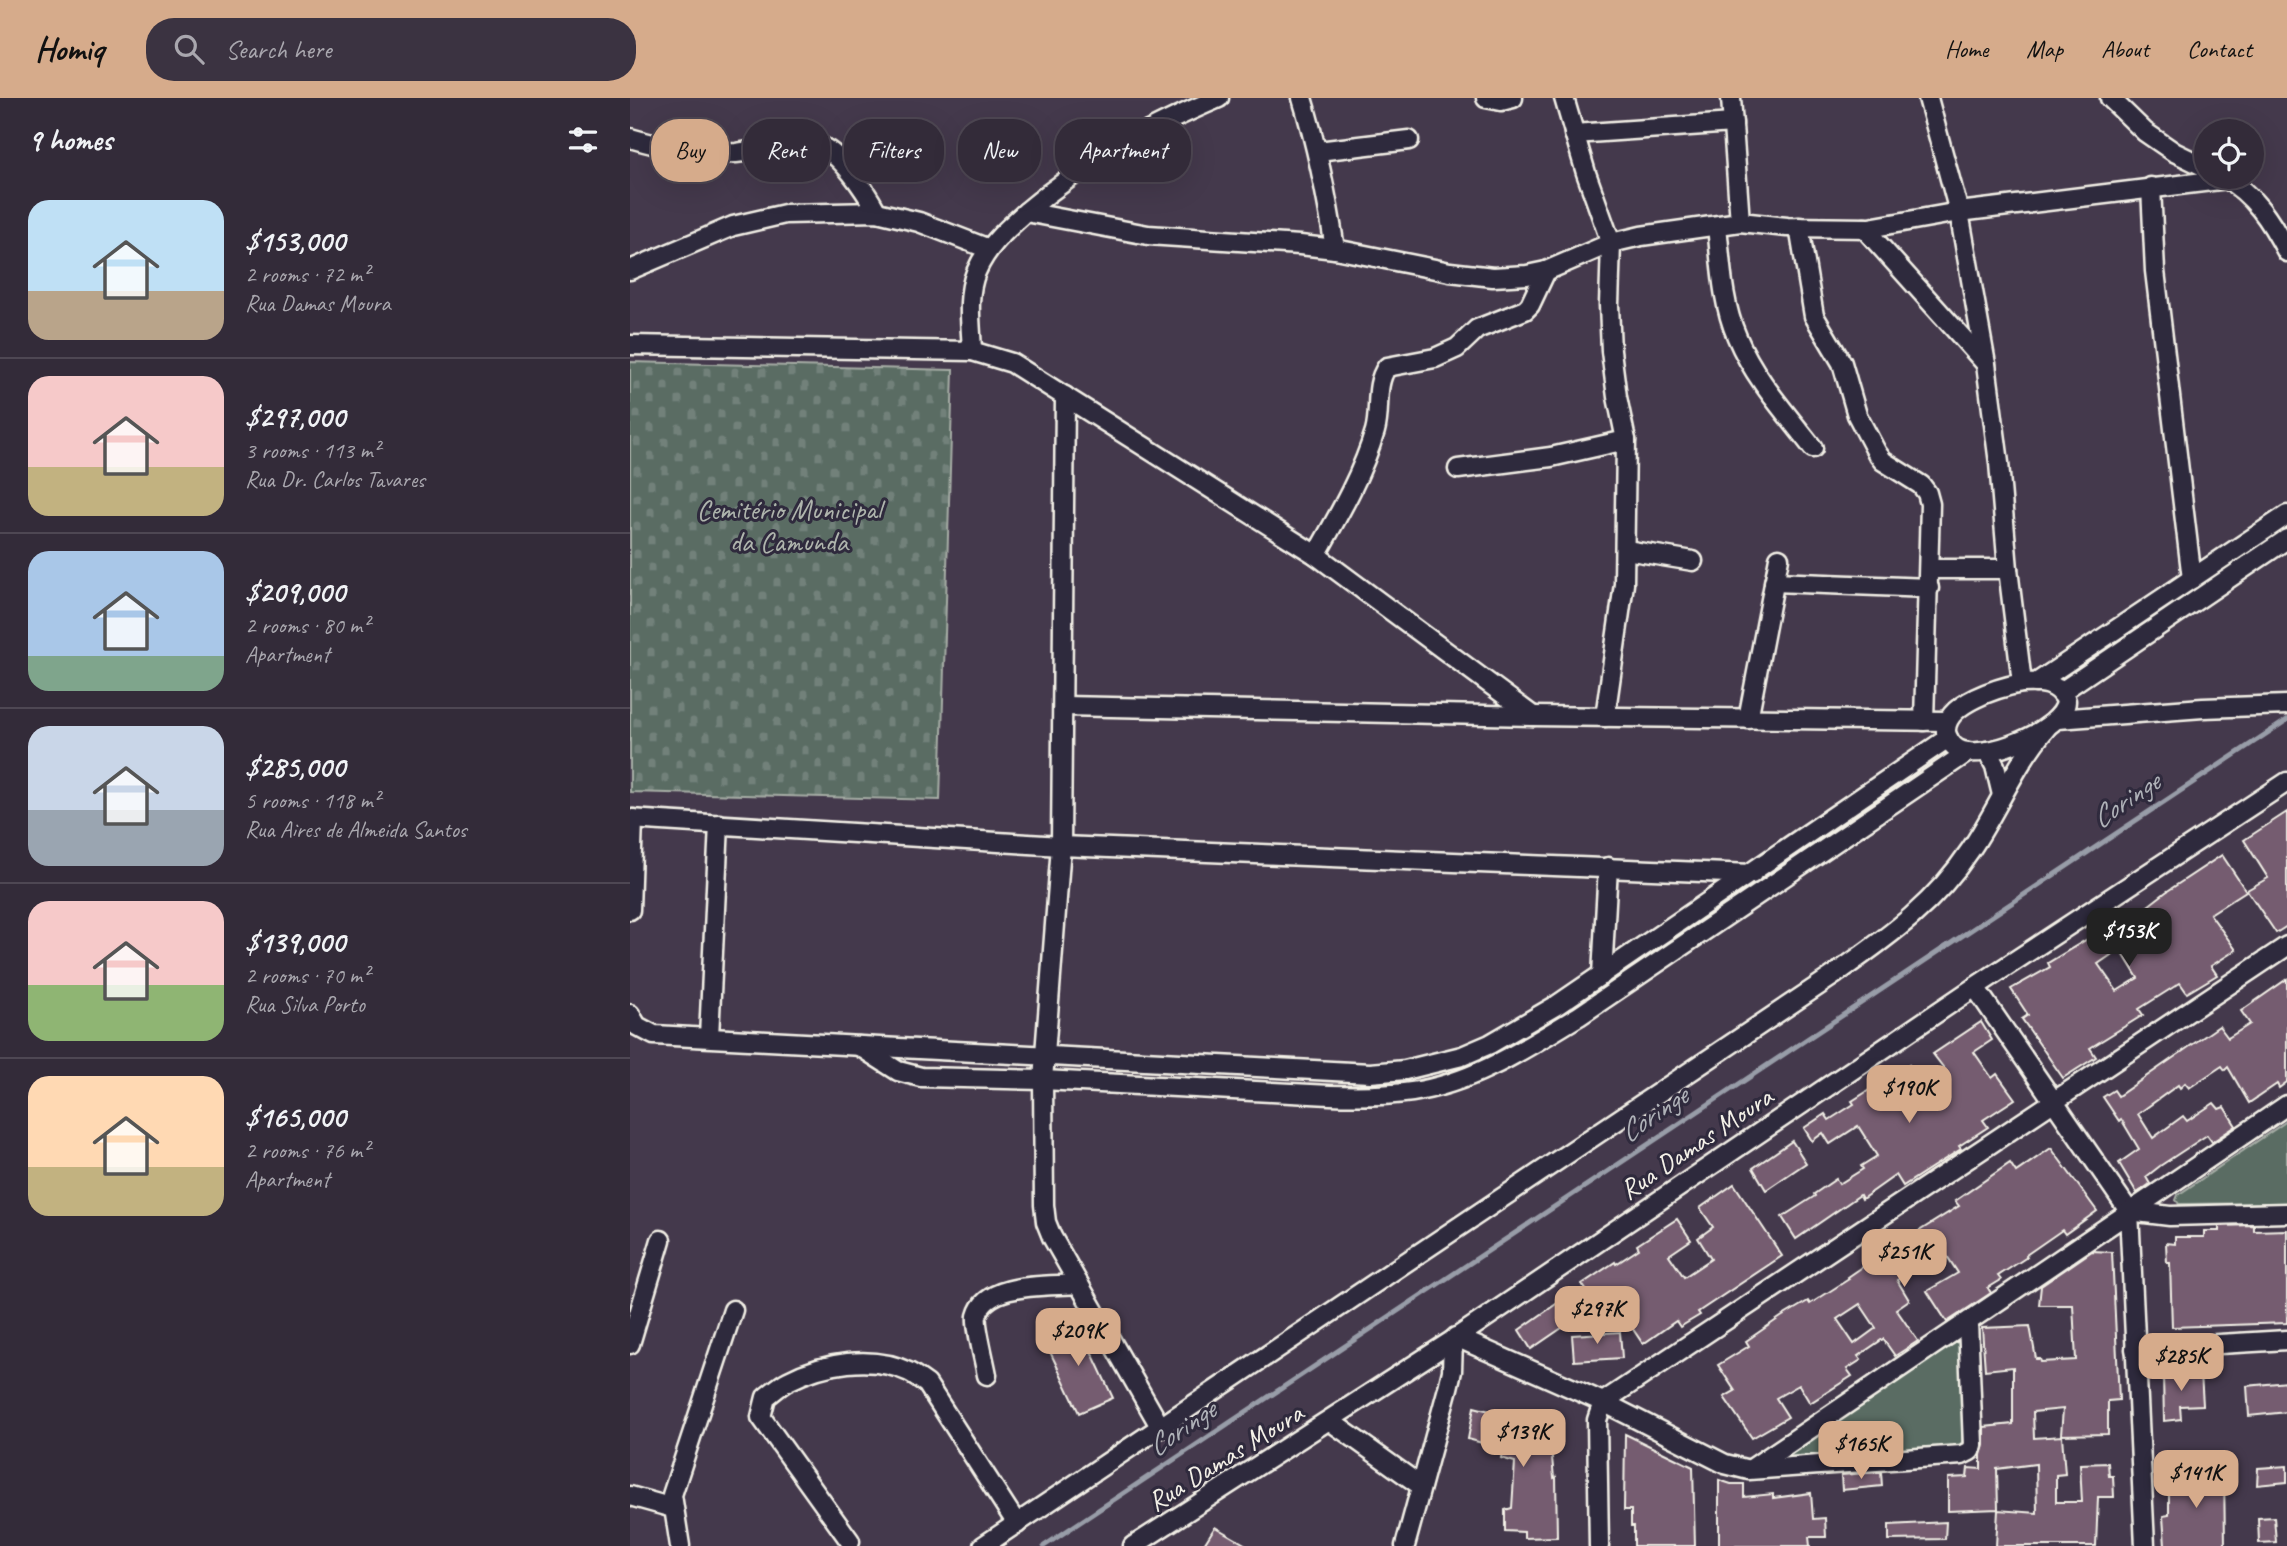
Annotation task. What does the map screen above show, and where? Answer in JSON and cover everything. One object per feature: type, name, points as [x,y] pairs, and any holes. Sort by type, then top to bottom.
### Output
[{"type":"street","points":[[972,351],[969,300],[976,273],[989,248],[1002,233],[1101,157],[1158,124],[1219,98]]},
{"type":"street","points":[[1302,98],[1318,150],[1335,249]]},
{"type":"street","points":[[1486,98],[1500,101],[1513,98]]},
{"type":"street","points":[[1564,98],[1611,243],[1611,351],[1626,440],[1626,550],[1622,604],[1605,717]]},
{"type":"street","points":[[1731,98],[1740,222]]},
{"type":"street","points":[[1928,98],[1959,212],[1986,364],[1999,463],[2008,569],[2029,683]]},
{"type":"street","points":[[2110,98],[2145,132],[2194,162]]},
{"type":"street","points":[[1574,134],[1733,123]]},
{"type":"street","points":[[630,138],[692,153],[738,153],[780,146],[816,144],[830,152],[848,170],[877,212]]},
{"type":"street","points":[[1318,150],[1409,140]]},
{"type":"street","points":[[1026,212],[1148,235],[1335,249],[1441,270],[1493,276],[1527,275],[1546,271],[1611,243],[1641,236],[1740,222],[1799,227],[1864,228],[1959,212],[2194,182]]},
{"type":"street","points":[[2151,187],[2155,271],[2192,579]]},
{"type":"street","points":[[2243,189],[2255,201],[2287,251]]},
{"type":"street","points":[[630,270],[733,226],[785,214],[877,212],[919,222],[989,248]]},
{"type":"street","points":[[1717,226],[1724,288],[1736,335],[1752,368],[1812,448]]},
{"type":"street","points":[[1799,227],[1814,316],[1842,363],[1857,415],[1883,461],[1921,485],[1927,493],[1931,514],[1924,721]]},
{"type":"street","points":[[1864,228],[1986,364]]},
{"type":"street","points":[[1316,555],[1359,470],[1375,430],[1382,374],[1387,368],[1435,358],[1457,348],[1477,329],[1525,310],[1546,271]]},
{"type":"street","points":[[630,345],[972,351],[1012,363],[1316,555],[1533,716]]},
{"type":"street","points":[[1065,396],[1061,846],[1045,1055],[1044,1205],[1046,1222],[1052,1237],[1161,1428]]},
{"type":"street","points":[[1458,469],[1550,457],[1626,440]]},
{"type":"street","points":[[2029,683],[2287,515]]},
{"type":"street","points":[[2061,692],[2287,539]]},
{"type":"street","points":[[1626,550],[1693,561]]},
{"type":"street","points":[[1748,719],[1779,558]]},
{"type":"street","points":[[1930,569],[2008,569]]},
{"type":"street","points":[[1774,582],[1929,588]]},
{"type":"street","points":[[630,1014],[637,1026],[654,1035],[1337,1073],[1405,1070],[1462,1056],[1490,1044],[1557,1006],[1749,873],[1948,729],[1962,706],[1978,696],[2000,688],[2029,683],[2049,684],[2061,692],[2066,705],[2027,752],[1972,849],[1928,903],[1903,926],[983,1546]]},
{"type":"street","points":[[1063,706],[1924,721],[1948,729],[1957,749],[1968,752],[1987,751],[2016,743],[2052,723],[2203,708],[2287,705]]},
{"type":"street","points":[[1987,751],[1995,766],[2002,795]]},
{"type":"street","points":[[859,1046],[898,1071],[921,1077],[1044,1080],[1330,1096],[1378,1096],[1435,1088],[1485,1070],[1579,1016],[1968,752]]},
{"type":"street","name":"Rua Damas Moura","points":[[1133,1546],[1454,1339],[1975,987],[2287,782]]},
{"type":"street","points":[[630,910],[632,819],[1061,846],[1749,873],[1775,883]]},
{"type":"street","points":[[709,1037],[719,824]]},
{"type":"street","points":[[1602,975],[1608,867]]},
{"type":"street","points":[[1599,1546],[1597,1420],[1603,1402],[2287,947]]},
{"type":"street","points":[[1975,987],[2129,1211],[2145,1546]]},
{"type":"street","points":[[1749,1470],[2287,1105]]},
{"type":"street","points":[[2129,1211],[2170,1216],[2287,1213]]},
{"type":"street","points":[[630,1344],[637,1289],[661,1240]]},
{"type":"street","points":[[987,1375],[976,1318],[986,1299],[1004,1290],[1079,1284]]},
{"type":"street","points":[[680,1546],[672,1494],[733,1310]]},
{"type":"street","points":[[1405,1546],[1452,1371],[1454,1339],[1603,1402],[1725,1464],[1749,1470],[1962,1455],[1970,1451],[1973,1445],[1968,1322]]},
{"type":"street","points":[[2135,1349],[2287,1340]]},
{"type":"street","points":[[850,1541],[761,1417],[766,1397],[787,1381],[824,1368],[855,1362],[878,1362],[909,1371],[927,1384],[1017,1524]]},
{"type":"street","points":[[1330,1421],[1420,1486]]},
{"type":"street","points":[[630,1496],[673,1508]]},
{"type":"street","points":[[1166,1525],[1167,1546]]},
{"type":"green space","name":"Cemitério Municipal da Camunda","points":[[630,362],[953,370],[940,800],[630,792]]},
{"type":"green space","points":[[2287,1121],[2287,1203],[2179,1204],[2176,1200],[2178,1195]]},
{"type":"green space","points":[[1959,1337],[1964,1348],[1962,1442],[1956,1450],[1793,1463],[1787,1458],[1787,1452]]},
{"type":"building","points":[[2287,812],[2287,926],[2276,933],[2247,890],[2268,878],[2244,840]]},
{"type":"building","points":[[2222,855],[2246,891],[2210,914],[2236,950],[2211,966],[2217,975],[2187,993],[2180,983],[2139,1009],[2143,1015],[2090,1048],[2096,1057],[2063,1078],[2022,1019],[2028,1015],[2011,989],[2050,967],[2048,963],[2089,938],[2093,943],[2112,931],[2113,933],[2166,892]],"holes":[[[2120,949],[2138,978],[2117,991],[2098,964]]]},
{"type":"building","points":[[2287,979],[2287,1082],[2279,1088],[2277,1084],[2249,1103],[2228,1067],[2225,1070],[2222,1066],[2189,1088],[2185,1083],[2180,1088],[2178,1085],[2138,1114],[2153,1138],[2183,1116],[2187,1121],[2214,1103],[2219,1109],[2224,1107],[2236,1126],[2212,1142],[2207,1135],[2160,1166],[2146,1177],[2150,1184],[2137,1193],[2119,1163],[2139,1149],[2121,1119],[2119,1121],[2103,1097],[2114,1090],[2118,1096],[2219,1026],[2228,1038],[2250,1024],[2241,1011]]},
{"type":"building","points":[[1981,1022],[1992,1040],[1974,1052],[1992,1078],[1997,1074],[2015,1099],[1983,1120],[1988,1127],[1959,1146],[1961,1149],[1903,1186],[1896,1175],[1862,1199],[1860,1195],[1796,1239],[1782,1217],[1836,1179],[1839,1184],[1863,1169],[1861,1166],[1877,1156],[1858,1126],[1830,1144],[1823,1133],[1812,1141],[1804,1128],[1825,1114],[1829,1120],[1854,1104],[1852,1101],[1909,1065],[1922,1086],[1946,1071],[1933,1054]]},
{"type":"building","points":[[1792,1141],[1806,1163],[1766,1190],[1753,1168]]},
{"type":"building","points":[[2051,1148],[2097,1211],[2065,1234],[2062,1230],[2026,1255],[2027,1257],[1998,1276],[2001,1280],[1988,1288],[1991,1293],[1947,1322],[1927,1291],[1958,1273],[1943,1250],[1897,1280],[1909,1300],[1896,1309],[1918,1341],[1895,1356],[1883,1339],[1858,1356],[1861,1360],[1847,1369],[1852,1376],[1810,1403],[1799,1385],[1776,1398],[1788,1417],[1752,1438],[1724,1397],[1735,1391],[1718,1365],[1749,1346],[1746,1341],[1781,1317],[1808,1301],[1810,1304],[1877,1257],[1880,1261],[1903,1247],[1900,1243],[1959,1206],[1955,1201],[2010,1163],[2016,1172]],"holes":[[[1860,1304],[1876,1328],[1854,1344],[1837,1319]]]},
{"type":"building","points":[[1734,1184],[1782,1256],[1698,1312],[1700,1315],[1680,1327],[1676,1321],[1643,1344],[1618,1307],[1618,1315],[1607,1297],[1596,1304],[1582,1284],[1639,1249],[1637,1245],[1677,1219],[1691,1240],[1669,1255],[1684,1277],[1711,1259],[1698,1238],[1713,1227],[1700,1208]]},
{"type":"building","points":[[2254,1225],[2254,1231],[2287,1230],[2287,1323],[2172,1327],[2170,1263],[2167,1263],[2166,1243],[2175,1244],[2175,1237],[2204,1237],[2204,1231],[2219,1231],[2219,1226]]},
{"type":"building","points":[[2092,1251],[2112,1252],[2119,1400],[2108,1401],[2108,1434],[2061,1435],[2063,1409],[2033,1412],[2034,1438],[2062,1436],[2065,1474],[2056,1475],[2056,1502],[2082,1502],[2080,1464],[2108,1463],[2109,1476],[2113,1476],[2114,1497],[2098,1497],[2096,1546],[1996,1546],[1998,1510],[2037,1513],[2036,1464],[1997,1469],[1998,1509],[1948,1511],[1948,1478],[1967,1477],[1968,1468],[1981,1469],[1984,1427],[2013,1424],[2013,1367],[1985,1370],[1982,1328],[2030,1326],[2036,1359],[2041,1362],[2076,1360],[2073,1305],[2039,1305],[2041,1286]]},
{"type":"building","points":[[1562,1300],[1575,1319],[1531,1349],[1519,1330]]},
{"type":"building","points":[[1078,1323],[1113,1398],[1079,1413],[1044,1339]]},
{"type":"building","points":[[1620,1332],[1622,1358],[1574,1361],[1572,1335]]},
{"type":"building","points":[[2201,1373],[2203,1405],[2180,1406],[2181,1419],[2164,1421],[2163,1374]]},
{"type":"building","points":[[2287,1382],[2287,1412],[2249,1416],[2247,1386]]},
{"type":"building","points":[[1474,1407],[1513,1417],[1548,1417],[1554,1478],[1556,1477],[1557,1537],[1524,1538],[1524,1532],[1505,1531],[1505,1510],[1512,1508],[1515,1462],[1501,1458],[1502,1453],[1492,1451],[1493,1446],[1468,1439]]},
{"type":"building","points":[[1625,1434],[1693,1467],[1695,1546],[1634,1546],[1631,1510],[1624,1510]]},
{"type":"building","points":[[2287,1466],[2287,1482],[2257,1485],[2258,1468]]},
{"type":"building","points":[[2224,1469],[2225,1546],[2165,1546],[2163,1516],[2169,1515],[2169,1474],[2211,1474],[2211,1471]]},
{"type":"building","points":[[1881,1472],[1882,1486],[1842,1490],[1841,1475]]},
{"type":"building","points":[[1719,1480],[1744,1484],[1744,1497],[1773,1494],[1773,1498],[1811,1493],[1813,1519],[1825,1518],[1826,1537],[1809,1537],[1810,1546],[1719,1546]]},
{"type":"building","points":[[2274,1517],[2276,1542],[2259,1543],[2258,1518]]},
{"type":"building","points":[[1946,1522],[1945,1539],[1889,1540],[1889,1525]]},
{"type":"building","points":[[1215,1527],[1248,1546],[1203,1546]]},
{"type":"waterway","name":"Coringe","points":[[1044,1546],[2287,720]]}]
